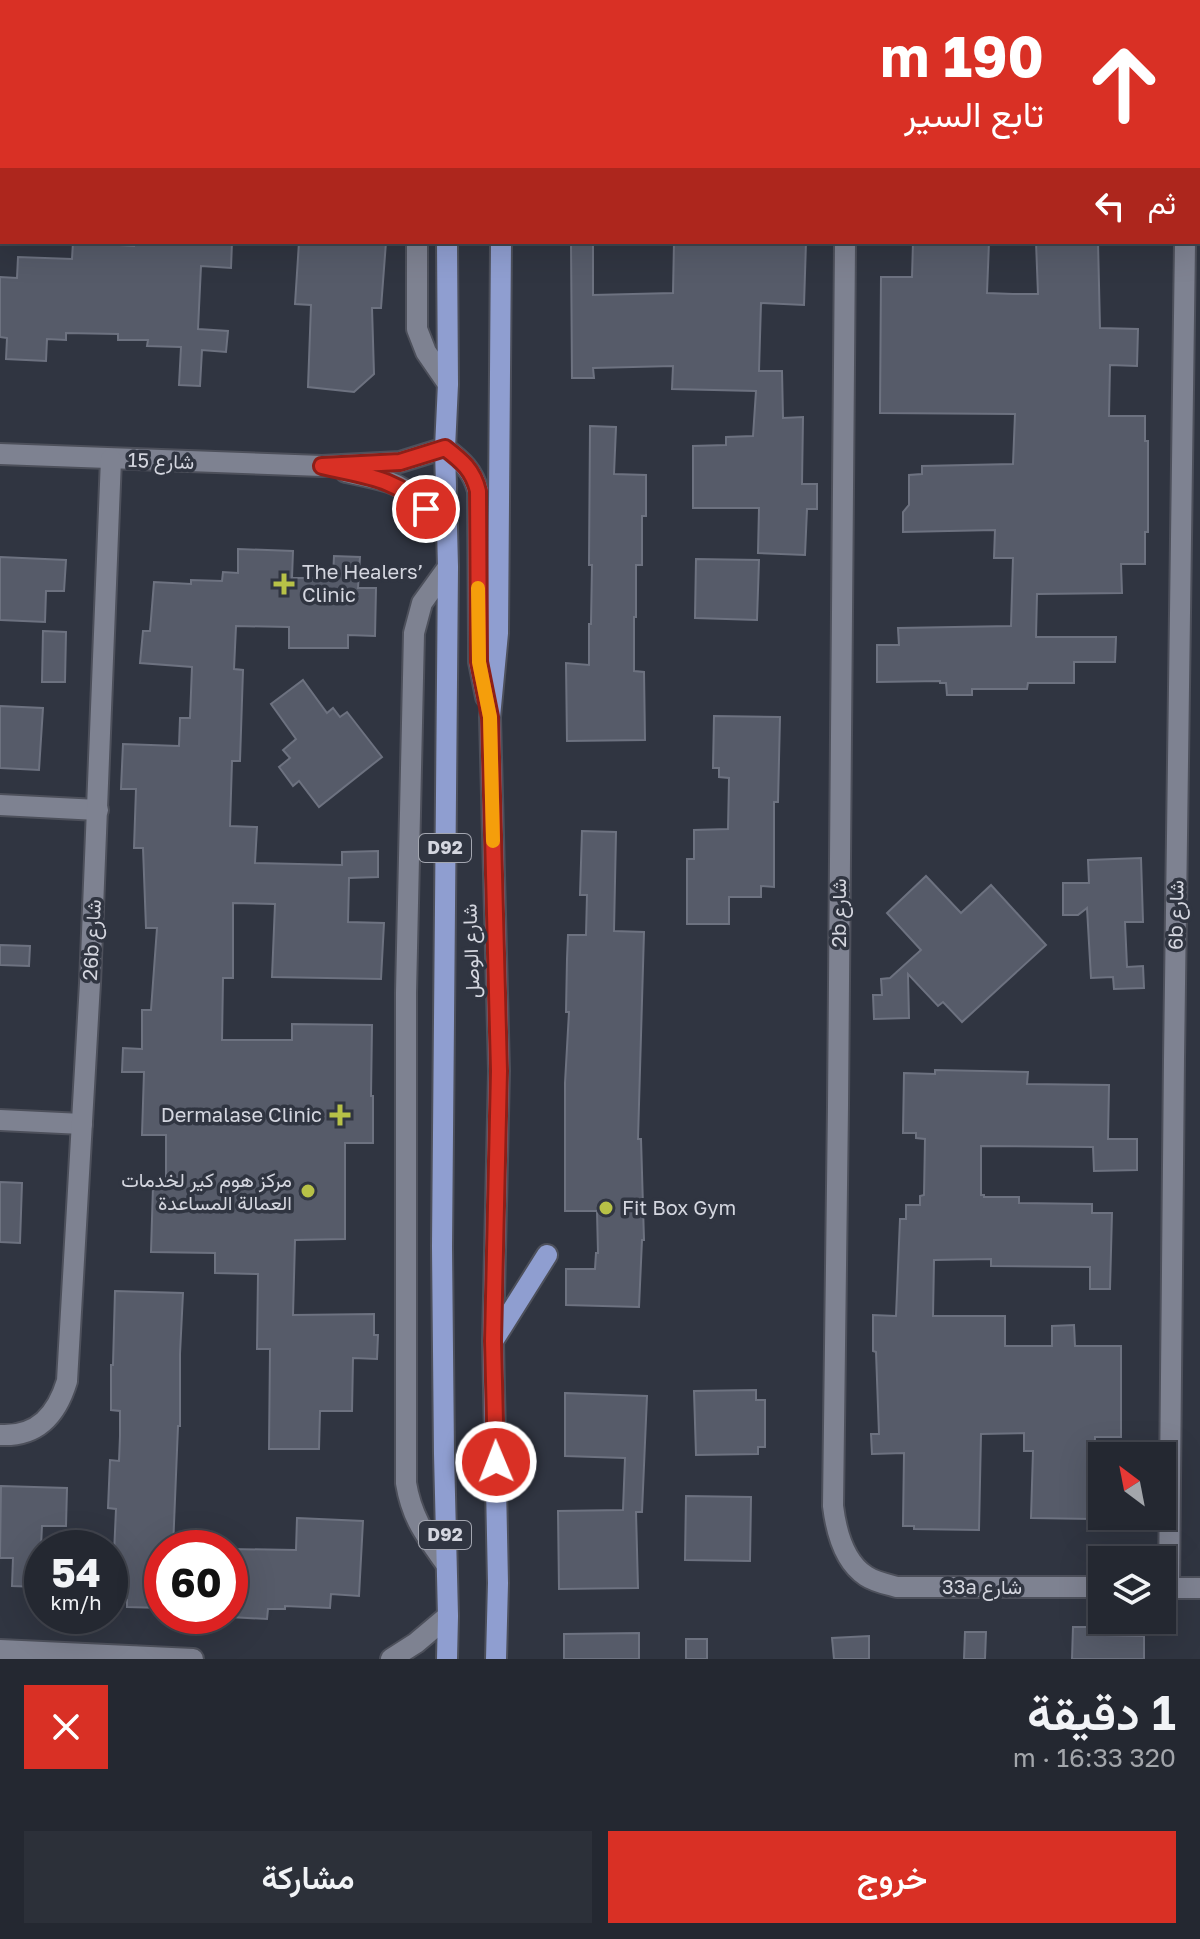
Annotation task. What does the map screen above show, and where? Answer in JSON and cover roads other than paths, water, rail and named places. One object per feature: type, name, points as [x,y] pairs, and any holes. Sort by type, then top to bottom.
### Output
[{"type":"main road","name":"شارع الوصل","points":[[447,244],[445,448],[448,567],[442,1247],[447,1659]]},
{"type":"main road","name":"شارع الوصل","points":[[496,1659],[498,1583],[493,1341],[499,1071],[490,717],[498,633],[501,244]]},
{"type":"main road","points":[[445,448],[469,469],[478,491],[479,662],[490,717]]},
{"type":"main road","points":[[493,1341],[547,1255]]},
{"type":"street","points":[[417,244],[417,329],[426,352],[448,384]]},
{"type":"street","name":"2b شارع","points":[[845,244],[833,1506],[841,1543],[863,1575]]},
{"type":"street","name":"6b شارع","points":[[1167,1546],[1185,244]]},
{"type":"street","name":"شارع 15","points":[[0,454],[322,466],[400,462],[445,448]]},
{"type":"street","name":"26b شارع","points":[[0,1435],[24,1432],[51,1416],[67,1381],[98,810],[111,459]]},
{"type":"street","name":"شارع 15","points":[[322,466],[388,482],[403,489],[447,531]]},
{"type":"street","points":[[446,1564],[419,1526],[406,1483],[406,993],[414,633],[422,603],[448,567]]},
{"type":"street","points":[[0,805],[98,810]]},
{"type":"street","points":[[0,1120],[82,1124]]},
{"type":"street","name":"33a شارع","points":[[863,1575],[897,1587],[1088,1587]]},
{"type":"street","points":[[1176,1588],[1200,1588]]},
{"type":"street","points":[[391,1659],[448,1616]]},
{"type":"street","points":[[0,1650],[193,1659]]},
{"type":"place","name":"The Healers’ Clinic","points":[[284,584]]},
{"type":"place","name":"Dermalase Clinic","points":[[340,1115]]},
{"type":"place","name":"مركز هوم كير لخدمات العمالة المساعدة","points":[[308,1191]]},
{"type":"place","name":"Fit Box Gym","points":[[606,1208]]}]
